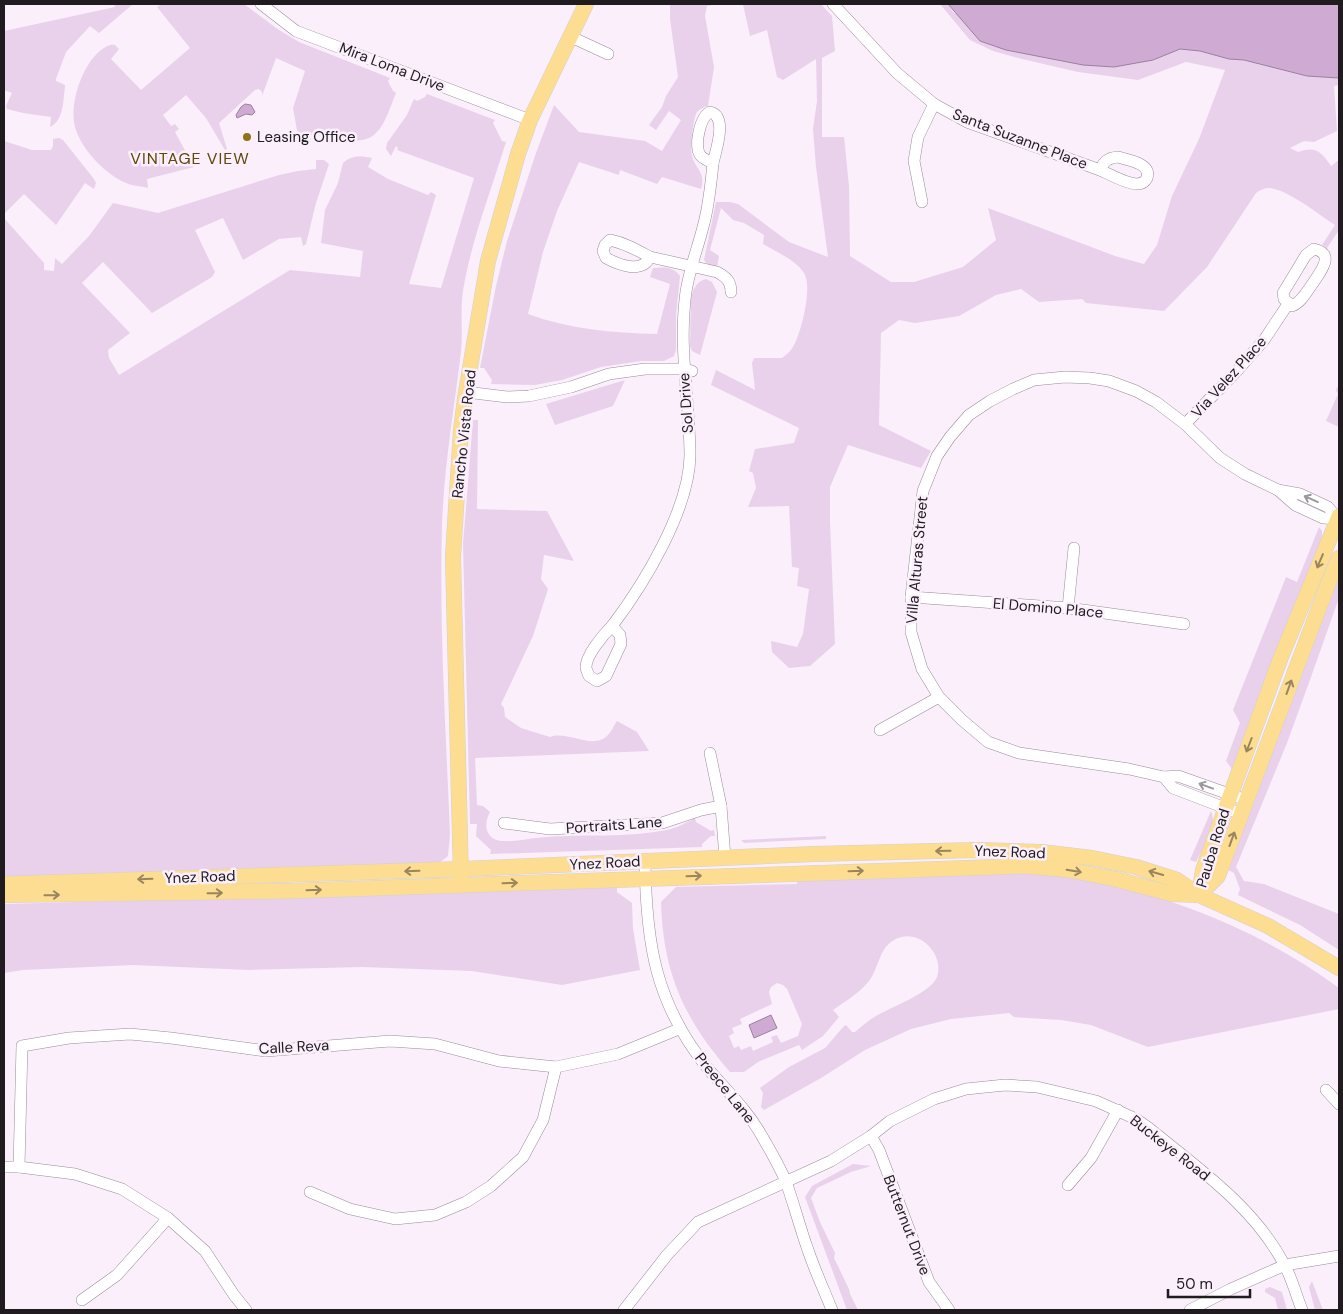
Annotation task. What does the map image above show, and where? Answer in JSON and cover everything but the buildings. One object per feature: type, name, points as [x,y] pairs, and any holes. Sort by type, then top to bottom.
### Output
[{"type":"main road","name":"Rancho Vista Road","points":[[461,884],[453,558],[461,429],[466,392],[488,261],[518,154],[530,120],[586,4]]},
{"type":"main road","name":"Pauba Road","points":[[1199,894],[1203,870],[1281,657],[1339,518]]},
{"type":"main road","name":"Pauba Road","points":[[1199,894],[1218,876],[1339,558]]},
{"type":"main road","name":"Ynez Road","points":[[4,884],[978,850],[1041,852],[1092,858],[1178,880],[1199,894],[1268,926],[1339,968]]},
{"type":"main road","name":"Ynez Road","points":[[4,896],[290,891],[990,866],[1030,866],[1069,870],[1115,879],[1172,894],[1199,894]]},
{"type":"street","name":"Mira Loma Drive","points":[[261,4],[296,30],[530,120]]},
{"type":"street","name":"Santa Suzanne Place","points":[[833,4],[897,73],[934,104],[967,122],[1100,170]]},
{"type":"street","points":[[569,36],[608,54]]},
{"type":"street","points":[[922,202],[914,161],[918,137],[934,104]]},
{"type":"street","name":"Sol Drive","points":[[612,626],[633,598],[670,530],[686,488],[690,457],[685,300],[691,267],[704,226],[713,163]]},
{"type":"street","name":"Via Velez Place","points":[[1314,249],[1320,250],[1326,260],[1324,267],[1301,300],[1292,306],[1288,304],[1283,296],[1285,288],[1306,255],[1314,249]]},
{"type":"street","points":[[650,257],[717,272],[726,278],[731,286],[731,292]]},
{"type":"street","name":"Via Velez Place","points":[[1185,424],[1241,367],[1264,340],[1288,304]]},
{"type":"street","points":[[466,392],[507,397],[529,396],[571,387],[609,374],[645,369],[688,370]]},
{"type":"street","name":"Villa Alturas Street","points":[[1244,807],[1178,776],[1164,777],[1129,769],[1019,753],[988,742],[962,720],[939,697],[922,669],[911,632],[911,597],[923,491],[934,463],[950,438],[969,415],[990,401],[1034,380],[1065,377],[1090,378],[1109,381],[1136,391],[1156,402],[1185,424],[1220,458],[1245,474],[1278,490],[1300,494],[1328,507],[1339,518]]},
{"type":"street","points":[[1068,608],[1074,548]]},
{"type":"street","name":"El Domino Place","points":[[911,597],[1068,608],[1184,624]]},
{"type":"street","points":[[880,730],[939,697]]},
{"type":"street","points":[[710,753],[721,806],[725,858]]},
{"type":"street","name":"Portraits Lane","points":[[504,823],[550,829],[662,824],[701,810],[721,806]]},
{"type":"street","name":"Preece Lane","points":[[645,861],[645,894],[650,944],[660,986],[679,1028],[709,1070],[736,1099],[763,1137],[785,1181],[809,1253],[832,1310]]},
{"type":"street","name":"Calle Reva","points":[[19,1167],[22,1046],[69,1038],[130,1034],[266,1051],[390,1041],[435,1044],[499,1061],[556,1068],[618,1054],[679,1028]]},
{"type":"street","points":[[310,1192],[350,1209],[395,1219],[435,1215],[466,1202],[491,1186],[523,1157],[543,1120],[556,1068]]},
{"type":"street","name":"Buckeye Road","points":[[624,1310],[667,1255],[698,1222],[831,1161],[871,1136],[890,1121],[934,1099],[966,1089],[1005,1085],[1037,1086],[1096,1100],[1136,1119],[1239,1204],[1266,1235],[1285,1265],[1302,1310]]},
{"type":"street","points":[[1326,1090],[1339,1104]]},
{"type":"street","points":[[1068,1185],[1091,1158],[1118,1110]]},
{"type":"street","name":"Butternut Drive","points":[[871,1136],[879,1150],[929,1282],[949,1310]]},
{"type":"street","points":[[4,1167],[75,1174],[122,1190],[168,1218],[205,1251],[246,1310]]},
{"type":"street","points":[[82,1300],[117,1275],[168,1218]]},
{"type":"street","points":[[1190,1310],[1285,1265],[1339,1256]]},
{"type":"shaded area","points":[[114,4],[133,4],[99,33],[90,26],[66,52],[56,79],[65,87],[62,110],[55,124],[50,127],[51,117],[7,109],[6,106],[12,93],[4,90],[4,31],[115,7]]},
{"type":"shaded area","points":[[162,4],[244,4],[299,42],[390,78],[388,81],[396,93],[385,120],[377,132],[362,140],[350,141],[349,134],[298,136],[293,108],[305,71],[276,58],[262,96],[262,92],[259,89],[255,90],[219,123],[227,149],[225,150],[206,118],[186,95],[163,115],[171,126],[175,124],[179,129],[175,132],[194,167],[147,179],[148,188],[128,184],[118,179],[95,160],[78,135],[74,118],[76,96],[88,65],[101,50],[108,46],[115,45],[119,49],[111,59],[141,90],[190,48],[157,7]]},
{"type":"shaded area","points":[[670,4],[718,4],[707,6],[705,16],[714,67],[708,106],[697,112],[692,134],[692,156],[701,175],[701,189],[662,177],[657,184],[620,170],[619,175],[579,162],[557,211],[543,252],[528,314],[575,327],[624,333],[657,334],[670,284],[650,277],[653,268],[665,267],[680,276],[676,315],[676,350],[674,356],[664,361],[641,361],[601,367],[562,380],[535,385],[491,384],[492,380],[484,368],[480,368],[496,286],[507,241],[554,105],[579,132],[645,141],[662,151],[681,120],[669,111],[656,130],[649,125],[662,107],[666,96],[678,77],[670,19]]},
{"type":"shaded area","points":[[743,4],[821,4],[832,16],[835,51],[822,58],[822,137],[844,137],[849,186],[850,256],[891,282],[914,282],[963,267],[996,240],[988,208],[1115,256],[1144,264],[1157,245],[1172,196],[1199,139],[1225,70],[1186,62],[1138,80],[1078,72],[993,51],[970,40],[940,4],[948,4],[954,13],[1153,60],[1180,49],[1200,51],[1229,59],[1244,60],[1339,78],[1339,85],[1334,86],[1337,131],[1314,142],[1304,141],[1290,148],[1298,152],[1304,150],[1317,151],[1321,153],[1331,166],[1339,160],[1339,230],[1327,248],[1322,245],[1335,225],[1286,194],[1278,190],[1266,188],[1256,193],[1207,267],[1164,311],[1086,303],[1082,299],[1039,302],[1021,289],[996,295],[959,316],[915,323],[899,320],[881,333],[879,425],[931,451],[921,468],[848,445],[830,487],[835,644],[810,666],[789,668],[772,652],[771,641],[797,647],[803,634],[809,589],[797,586],[799,568],[792,567],[789,506],[748,507],[756,488],[753,473],[749,471],[755,449],[794,443],[799,428],[711,385],[716,370],[755,390],[752,363],[754,358],[782,358],[791,350],[796,341],[807,299],[806,280],[804,273],[796,264],[763,244],[764,235],[744,223],[733,220],[721,208],[710,250],[719,256],[717,267],[707,264],[704,260],[716,202],[738,204],[789,242],[828,257],[813,129],[817,101],[816,59],[783,80],[777,77],[767,30],[750,36]]},
{"type":"shaded area","points":[[948,4],[1339,4],[1339,78],[1307,76],[1244,60],[1229,59],[1200,51],[1180,49],[1153,60],[1114,67],[1083,65],[1006,50],[980,41]]},
{"type":"shaded area","points":[[427,94],[495,120],[493,123],[502,141],[506,142],[476,235],[463,291],[461,352],[445,481],[442,525],[441,602],[450,835],[448,856],[438,864],[4,880],[4,218],[44,263],[44,270],[54,271],[55,258],[62,264],[89,236],[113,203],[158,213],[279,175],[316,169],[316,160],[324,160],[329,164],[316,203],[306,244],[303,246],[301,237],[279,239],[243,260],[223,218],[195,230],[215,272],[212,277],[152,313],[103,262],[82,283],[130,333],[108,350],[109,358],[119,375],[290,270],[360,277],[363,251],[321,243],[325,210],[338,183],[343,163],[353,157],[372,158],[368,167],[388,179],[428,195],[431,192],[436,195],[409,284],[441,288],[474,178],[397,150],[396,146],[391,156],[386,149],[387,143],[407,115],[414,99],[417,101]]},
{"type":"shaded area","points":[[245,104],[251,105],[255,112],[252,115],[246,114],[237,118],[236,115]]},
{"type":"shaded area","points":[[59,138],[63,140],[94,179],[96,183],[94,189],[85,183],[56,225],[24,194],[4,214],[4,141],[32,150],[51,150],[53,139]]},
{"type":"shaded area","points":[[706,279],[712,282],[717,292],[700,355],[692,351],[690,346],[691,298],[696,286]]},
{"type":"shaded area","points":[[625,380],[613,406],[555,425],[546,404]]},
{"type":"shaded area","points":[[1339,384],[1339,427],[1326,421],[1338,394],[1336,390]]},
{"type":"shaded area","points":[[473,420],[478,420],[477,509],[547,511],[574,561],[544,555],[541,579],[548,589],[533,636],[501,704],[504,708],[505,717],[521,728],[550,737],[565,736],[588,741],[602,739],[609,733],[617,721],[637,732],[649,751],[475,758],[477,805],[483,806],[490,812],[486,823],[488,834],[494,839],[509,841],[553,837],[638,834],[671,829],[695,818],[696,822],[711,831],[714,830],[715,836],[711,836],[702,844],[702,847],[490,854],[491,850],[476,836],[477,824],[470,824],[463,544]]},
{"type":"shaded area","points":[[1319,527],[1322,531],[1322,538],[1234,772],[1226,761],[1240,723],[1233,710],[1286,577],[1297,582]]},
{"type":"shaded area","points":[[1339,576],[1339,598],[1287,743],[1236,867],[1244,881],[1264,884],[1339,914],[1339,950],[1300,925],[1238,895],[1240,889],[1234,873],[1228,870]]},
{"type":"shaded area","points":[[1211,811],[1213,823],[1209,837],[1196,862],[1190,860]]},
{"type":"shaded area","points":[[826,836],[826,839],[744,843],[741,840]]},
{"type":"shaded area","points":[[1018,873],[1094,881],[1159,898],[1191,909],[1222,921],[1283,951],[1339,988],[1339,1009],[1148,1047],[1091,1025],[1061,1020],[1014,1017],[1009,1013],[951,1019],[911,1029],[865,1050],[821,1078],[764,1110],[761,1107],[763,1093],[760,1088],[789,1067],[825,1048],[844,1026],[846,1025],[852,1032],[855,1032],[876,1016],[927,989],[937,977],[937,959],[927,944],[912,936],[894,940],[885,948],[869,981],[857,993],[833,1010],[839,1017],[823,1036],[802,1050],[799,1045],[758,1062],[744,1072],[730,1072],[700,1033],[688,1014],[679,994],[666,951],[661,902],[676,887],[797,884],[797,878]],"holes":[[[777,983],[787,989],[802,1024],[798,1036],[781,1043],[777,1035],[771,1037],[773,1042],[753,1051],[751,1046],[741,1050],[739,1046],[734,1048],[729,1036],[734,1033],[732,1028],[742,1024],[740,1019],[772,1004],[769,992],[771,987]]]},
{"type":"shaded area","points":[[617,887],[617,892],[632,903],[633,929],[640,970],[562,985],[472,971],[362,967],[249,970],[133,965],[23,970],[4,973],[4,904]]},
{"type":"shaded area","points":[[771,1015],[777,1028],[754,1038],[749,1025]]},
{"type":"shaded area","points":[[853,1164],[871,1166],[851,1172],[817,1188],[811,1198],[835,1253],[834,1258],[858,1310],[847,1310],[805,1197],[812,1186]]},
{"type":"shaded area","points":[[1312,1281],[1323,1310],[1315,1310],[1309,1287]]},
{"type":"shaded area","points":[[1270,1287],[1282,1292],[1287,1310],[1278,1310],[1275,1298],[1265,1292],[1265,1289]]},
{"type":"place","name":"Leasing Office","points":[[247,137]]},
{"type":"district","name":"VINTAGE VIEW","points":[[190,158]]}]
